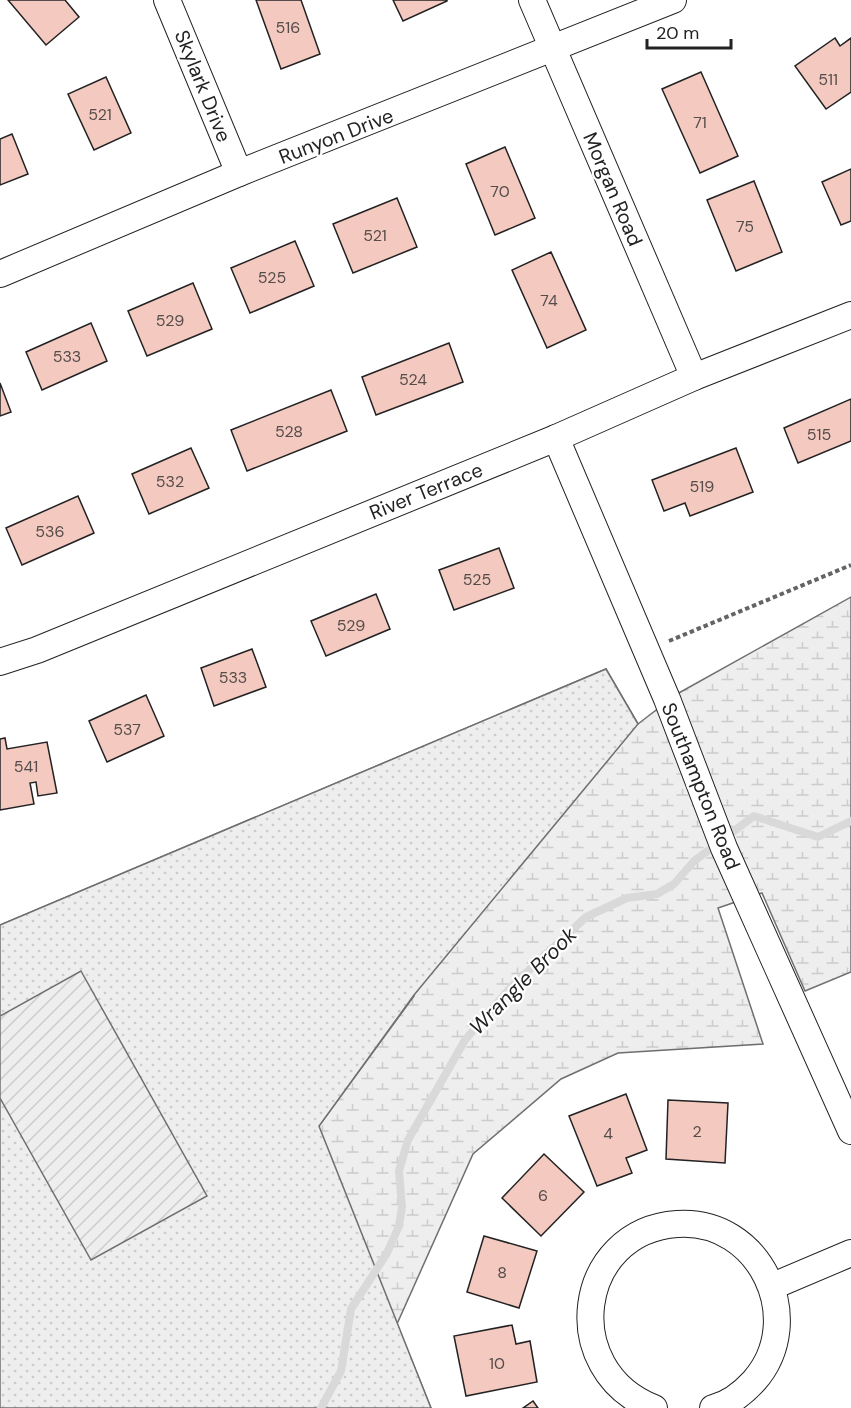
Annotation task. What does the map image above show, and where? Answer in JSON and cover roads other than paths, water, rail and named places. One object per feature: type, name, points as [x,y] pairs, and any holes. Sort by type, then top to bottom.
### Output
[{"type":"street","name":"Skylark Drive","points":[[167,0],[239,173]]},
{"type":"street","name":"Morgan Road","points":[[532,0],[694,377]]},
{"type":"street","name":"Runyon Drive","points":[[0,274],[239,173],[417,104],[552,47],[673,0]]},
{"type":"street","name":"River Terrace","points":[[0,662],[37,650],[556,438],[694,377],[851,315]]},
{"type":"street","name":"Southampton Road","points":[[556,438],[646,651],[724,848],[851,1131]]},
{"type":"street","points":[[654,1408],[636,1401],[613,1383],[597,1358],[590,1329],[591,1299],[602,1270],[622,1247],[648,1231],[677,1224],[708,1227],[735,1239],[758,1259],[773,1286],[778,1314],[775,1343],[764,1370],[744,1391],[713,1408]]},
{"type":"street","points":[[773,1286],[851,1253]]},
{"type":"waterway","name":"Wrangle Brook","points":[[734,831],[754,816],[818,837],[851,821]]},
{"type":"waterway","name":"Wrangle Brook","points":[[321,1408],[341,1371],[351,1309],[387,1253],[399,1226],[402,1207],[399,1171],[408,1140],[465,1040],[511,987],[586,917],[627,898],[657,894],[674,884],[694,861],[709,850]]}]
